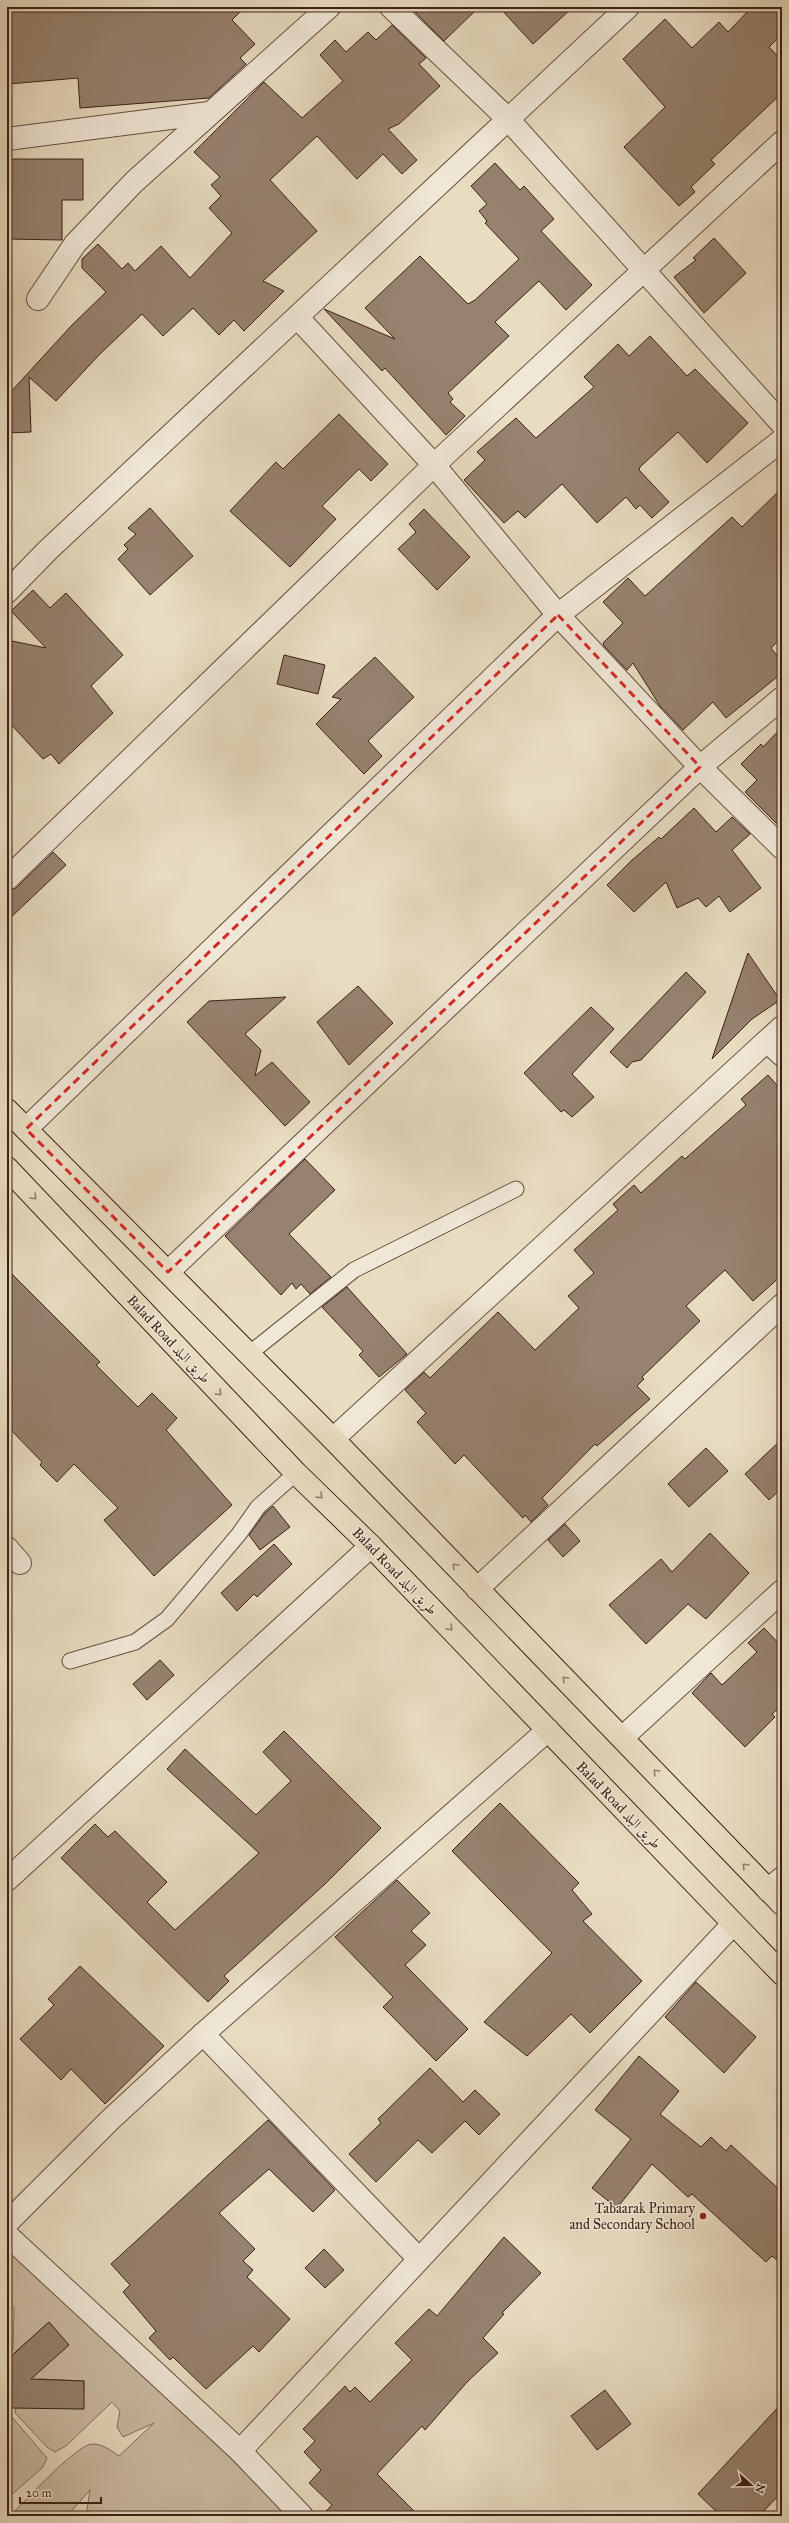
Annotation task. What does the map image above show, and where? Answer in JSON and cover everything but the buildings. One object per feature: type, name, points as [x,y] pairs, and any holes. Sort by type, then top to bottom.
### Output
[{"type":"highway","points":[[7,1110],[334,1439],[477,1589],[623,1737],[778,1891]]},
{"type":"highway","name":"Balad Road طريق البلد","points":[[7,1168],[296,1473],[371,1546],[782,1974]]},
{"type":"street","points":[[38,298],[75,244],[134,182],[209,113],[329,7]]},
{"type":"street","points":[[391,7],[507,118],[782,424]]},
{"type":"street","points":[[7,592],[48,550],[298,318],[507,118],[628,7]]},
{"type":"street","points":[[7,139],[209,113]]},
{"type":"street","points":[[7,879],[434,465],[644,272],[782,142]]},
{"type":"street","points":[[298,318],[434,465],[558,615],[700,767],[782,848]]},
{"type":"street","points":[[26,1129],[558,615],[782,440]]},
{"type":"street","points":[[168,1272],[700,767],[782,698]]},
{"type":"street","points":[[334,1439],[777,1041]]},
{"type":"street","points":[[477,1589],[782,1305]]},
{"type":"street","points":[[7,1880],[371,1546]]},
{"type":"street","points":[[623,1737],[782,1591]]},
{"type":"street","points":[[7,2223],[110,2120],[203,2034],[548,1730]]},
{"type":"street","points":[[240,2451],[734,1924]]},
{"type":"street","points":[[203,2034],[419,2259]]},
{"type":"street","points":[[7,2236],[240,2451],[302,2516]]},
{"type":"lane","points":[[249,1354],[354,1270],[516,1189]]},
{"type":"lane","points":[[70,1661],[135,1642],[167,1619],[238,1534],[258,1507],[296,1473]]},
{"type":"highlighted area","points":[[558,615],[700,767],[168,1272],[26,1129]]},
{"type":"shaded area","points":[[20,2243],[296,2516],[86,2516],[90,2490],[67,2516],[10,2516],[48,2477],[80,2449],[88,2445],[96,2444],[119,2456],[154,2423],[123,2437],[117,2427],[120,2411],[112,2402],[66,2446],[55,2452],[47,2447],[15,2413],[17,2401],[39,2408],[83,2409],[84,2381],[40,2379],[13,2385],[68,2345],[49,2322],[14,2353],[26,2366],[7,2383],[7,2349],[13,2349],[14,2308],[7,2307],[7,2254]]},
{"type":"shaded area","points":[[7,2416],[11,2416],[47,2458],[43,2467],[7,2499]]},
{"type":"place","name":"Tabaarak Primary and Secondary School","points":[[703,2216]]}]
